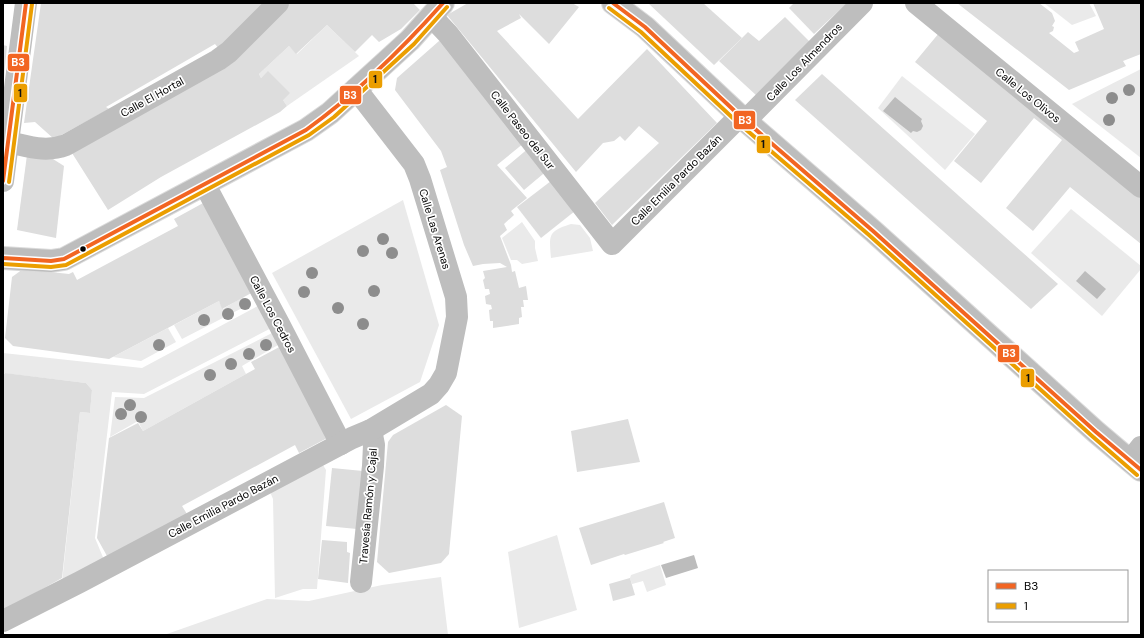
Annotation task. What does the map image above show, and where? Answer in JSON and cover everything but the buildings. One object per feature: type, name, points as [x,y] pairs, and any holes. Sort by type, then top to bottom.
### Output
[{"type":"main road","points":[[612,3],[645,27],[743,118],[872,231],[1090,427],[1137,459]]},
{"type":"main road","points":[[3,258],[51,261],[64,259],[306,130],[330,113],[410,40],[438,10]]},
{"type":"street","points":[[3,181],[26,3]]},
{"type":"street","name":"Calle El Hortal","points":[[8,142],[43,149],[55,149],[66,145],[218,60],[229,52],[278,3]]},
{"type":"street","name":"Calle Los Almendros","points":[[743,118],[862,3]]},
{"type":"street","name":"Calle Los Olivos","points":[[916,3],[1141,187]]},
{"type":"street","name":"Calle Paseo del Sur","points":[[438,10],[448,34],[612,244]]},
{"type":"street","name":"Calle Las Arenas","points":[[356,89],[414,164],[420,178],[456,297],[457,317],[454,339],[446,372],[439,385]]},
{"type":"street","name":"Calle Emilia Pardo Bazán","points":[[612,244],[743,118]]},
{"type":"street","name":"Calle Los Cedros","points":[[205,185],[282,329],[340,444]]},
{"type":"street","name":"Calle Emilia Pardo Bazán","points":[[3,621],[80,582],[340,444],[371,430],[431,394],[439,385]]},
{"type":"street","name":"Travesía Ramón y Cajal","points":[[362,582],[373,466],[374,445],[371,430]]},
{"type":"shaded area","points":[[1044,3],[1089,3],[1096,16],[1072,25]]},
{"type":"shaded area","points":[[327,25],[359,56],[287,106],[268,72],[261,78],[259,74],[289,46],[297,54]]},
{"type":"shaded area","points":[[1141,69],[1141,158],[1072,104]]},
{"type":"shaded area","points":[[902,76],[975,134],[945,170],[878,108]]},
{"type":"shaded area","points":[[895,97],[922,119],[921,121],[923,126],[921,130],[917,132],[913,131],[911,133],[883,111]]},
{"type":"shaded area","points":[[403,200],[439,325],[420,382],[351,419],[272,273]]},
{"type":"shaded area","points":[[1071,209],[1141,266],[1141,269],[1102,316],[1031,253]]},
{"type":"shaded area","points":[[522,222],[535,241],[538,261],[522,264],[517,260],[511,260],[502,238]]},
{"type":"shaded area","points":[[571,224],[580,225],[590,238],[593,251],[551,258],[550,239],[552,235],[558,229]]},
{"type":"shaded area","points":[[1085,271],[1106,289],[1097,299],[1076,281]]},
{"type":"shaded area","points":[[243,297],[248,305],[182,339],[174,325],[219,301],[223,309]]},
{"type":"shaded area","points":[[267,301],[279,324],[144,394],[112,392],[95,538],[107,567],[61,592],[80,412],[90,413],[92,390],[86,383],[3,373],[3,353],[142,368]]},
{"type":"shaded area","points":[[168,328],[176,342],[141,361],[113,357]]},
{"type":"shaded area","points":[[272,333],[278,345],[242,366],[246,374],[143,431],[138,421],[110,437],[115,397],[144,398]]},
{"type":"shaded area","points":[[320,460],[326,470],[317,589],[303,589],[275,598],[273,499],[268,487]]},
{"type":"shaded area","points":[[557,535],[577,610],[519,628],[508,552]]},
{"type":"shaded area","points":[[694,555],[698,568],[666,578],[661,565]]},
{"type":"shaded area","points":[[660,565],[666,585],[647,592],[643,581],[632,584],[630,578],[631,575]]},
{"type":"shaded area","points":[[441,577],[448,635],[164,635],[267,599],[309,601],[382,585]]},
{"type":"transit line","name":"B3","points":[[3,181],[26,3]]},
{"type":"transit line","name":"B3","points":[[3,258],[51,261],[64,259],[306,130],[361,86],[443,3]]},
{"type":"transit line","name":"B3","points":[[613,3],[645,27],[740,116],[873,231],[1096,432],[1141,470]]},
{"type":"transit line","name":"1","points":[[9,182],[32,4]]},
{"type":"transit line","name":"1","points":[[3,264],[51,267],[66,265],[309,135],[334,117],[414,44],[447,7]]},
{"type":"transit line","name":"1","points":[[609,8],[641,32],[736,121],[869,235],[1137,475]]}]
